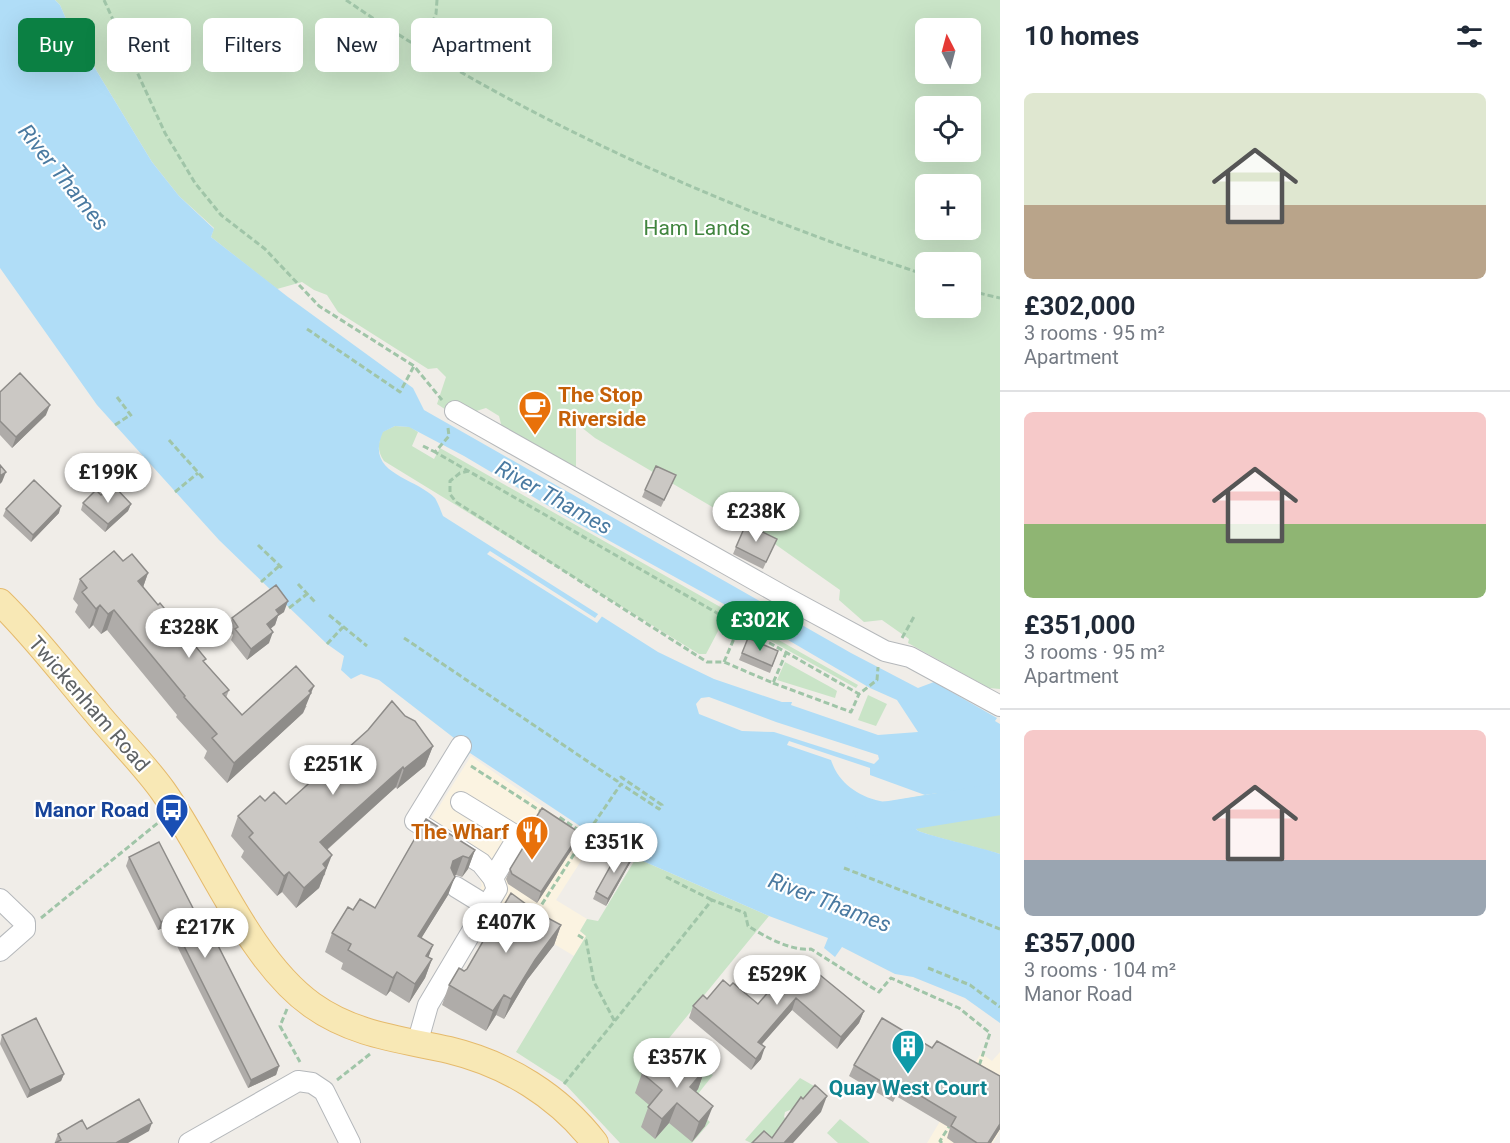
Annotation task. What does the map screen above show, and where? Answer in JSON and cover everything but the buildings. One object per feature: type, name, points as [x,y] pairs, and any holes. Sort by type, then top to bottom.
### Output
[{"type":"main road","name":"Twickenham Road","points":[[0,602],[163,791],[265,957],[294,991],[334,1020],[388,1039]]},
{"type":"main road","points":[[388,1039],[447,1050],[489,1063],[552,1098],[580,1124],[595,1143]]},
{"type":"street","points":[[452,417],[885,651],[910,657],[1000,706]]},
{"type":"street","points":[[417,1044],[428,1005],[497,889],[493,878],[481,863],[415,821],[461,746]]},
{"type":"street","points":[[461,802],[518,837],[493,878]]},
{"type":"street","points":[[456,887],[487,906]]},
{"type":"street","points":[[0,899],[25,923],[25,929],[0,951]]},
{"type":"street","points":[[189,1143],[298,1081],[318,1087],[350,1143]]},
{"type":"path","points":[[104,0],[165,133],[195,183],[221,215],[265,249],[319,306],[414,366],[443,402],[452,417],[449,436],[439,444],[435,452]]},
{"type":"path","points":[[434,18],[437,0]]},
{"type":"path","points":[[349,1],[411,41]]},
{"type":"path","points":[[465,72],[522,104],[676,181],[828,243],[915,271]]},
{"type":"path","points":[[981,294],[1000,298]]},
{"type":"path","points":[[307,329],[400,392],[414,366]]},
{"type":"path","points":[[115,425],[131,416],[117,398]]},
{"type":"path","points":[[169,440],[203,478]]},
{"type":"path","points":[[423,446],[471,471],[738,627],[859,694]]},
{"type":"path","points":[[471,471],[460,473],[450,481],[450,494],[456,502],[707,662],[724,662],[851,712],[859,694],[877,680],[878,666]]},
{"type":"path","points":[[174,492],[198,473]]},
{"type":"path","points":[[258,546],[280,567],[261,582]]},
{"type":"path","points":[[298,584],[315,602]]},
{"type":"path","points":[[289,608],[308,594]]},
{"type":"path","points":[[330,615],[367,646]]},
{"type":"path","points":[[897,654],[900,643],[915,615]]},
{"type":"path","points":[[327,644],[344,627]]},
{"type":"path","points":[[724,662],[738,627]]},
{"type":"path","points":[[404,638],[616,781],[621,777],[662,805],[659,809],[621,784],[586,835],[559,817],[556,822]]},
{"type":"path","points":[[773,683],[786,652]]},
{"type":"path","points":[[25,923],[37,922],[174,810]]},
{"type":"path","points":[[613,847],[625,854]]},
{"type":"path","points":[[615,857],[619,851]]},
{"type":"path","points":[[844,868],[1000,929]]},
{"type":"path","points":[[666,877],[712,900],[745,913],[748,926],[757,932],[799,950],[811,949],[879,992],[891,978],[959,1008],[990,1033],[978,1068],[982,1072]]},
{"type":"path","points":[[552,1098],[712,900]]},
{"type":"path","points":[[578,935],[586,940],[594,982],[615,1022]]},
{"type":"path","points":[[928,968],[970,985],[1000,1007]]},
{"type":"path","points":[[294,991],[280,1026],[318,1087],[388,1039]]},
{"type":"path","points":[[942,1143],[940,1141],[952,1122]]},
{"type":"shaded area","points":[[471,756],[593,842],[556,900],[587,919],[580,931],[586,936],[574,956],[480,899],[477,896],[482,885],[475,867],[423,832]]},
{"type":"shaded area","points":[[1000,1052],[1000,1131],[993,1143],[927,1143],[981,1053],[992,1061]]},
{"type":"green space","name":"Ham Lands","points":[[55,0],[1000,0],[1000,689],[989,688],[908,643],[909,639],[882,620],[864,622],[839,600],[840,590],[772,542],[595,438],[576,423],[576,473],[504,436],[499,416],[486,408],[457,417],[437,404],[446,377],[437,368],[428,369],[338,312],[327,295],[302,282],[277,289],[211,237],[214,228],[179,196],[152,162],[95,68],[95,18],[66,18]]},
{"type":"green space","points":[[395,426],[410,427],[418,432],[412,446],[434,459],[440,448],[858,685],[856,688],[726,616],[706,654],[699,654],[384,461],[379,450],[382,432]]},
{"type":"green space","points":[[785,662],[837,691],[835,698],[777,680]]},
{"type":"green space","points":[[868,695],[887,704],[876,726],[858,720]]},
{"type":"green space","points":[[938,793],[942,818],[981,811],[1000,815],[1000,854],[917,830],[912,819],[909,798]]},
{"type":"green space","points":[[636,858],[769,916],[661,1048],[713,1075],[690,1104],[710,1122],[692,1143],[620,1143],[564,1083],[516,1052],[586,936],[580,931],[587,919],[598,921]]},
{"type":"green space","points":[[800,1078],[814,1086],[810,1102],[785,1112],[784,1117],[789,1122],[788,1143],[751,1143],[745,1140]]},
{"type":"green space","points":[[840,1119],[870,1143],[838,1143],[827,1133]]},
{"type":"water","points":[[0,0],[55,0],[66,18],[18,18],[18,72],[95,72],[95,68],[152,162],[179,196],[214,229],[211,237],[288,297],[413,388],[424,410],[851,653],[918,688],[934,682],[997,718],[995,721],[1000,724],[1000,815],[981,811],[942,818],[938,793],[925,795],[870,775],[870,768],[789,741],[787,745],[831,760],[838,775],[856,792],[864,796],[883,801],[909,798],[912,819],[917,830],[1000,854],[1000,1023],[965,998],[913,977],[895,974],[842,947],[835,957],[824,948],[828,938],[769,916],[636,858],[630,863],[593,842],[596,837],[470,753],[463,763],[445,753],[454,738],[379,680],[361,674],[351,679],[341,670],[344,656],[327,644],[219,540],[97,405],[0,268]],"holes":[[[395,426],[409,427],[464,456],[579,524],[771,630],[870,688],[897,700],[918,732],[878,735],[791,705],[792,702],[782,702],[714,679],[658,652],[443,516],[435,498],[386,466],[380,457],[379,446],[383,432]],[[709,697],[776,722],[878,755],[879,759],[874,764],[774,732],[742,731],[699,714],[696,704],[701,698]]]},
{"type":"pier","points":[[490,551],[595,618],[599,613],[603,615],[597,623],[487,554]]},
{"type":"waterway","name":"River Thames","points":[[871,820],[1000,799]]},
{"type":"place","name":"The Stop Riverside","points":[[535,436]]},
{"type":"place","name":"Manor Road","points":[[172,839]]},
{"type":"place","name":"The Wharf","points":[[532,861]]},
{"type":"place","name":"Quay West Court","points":[[908,1075]]}]
